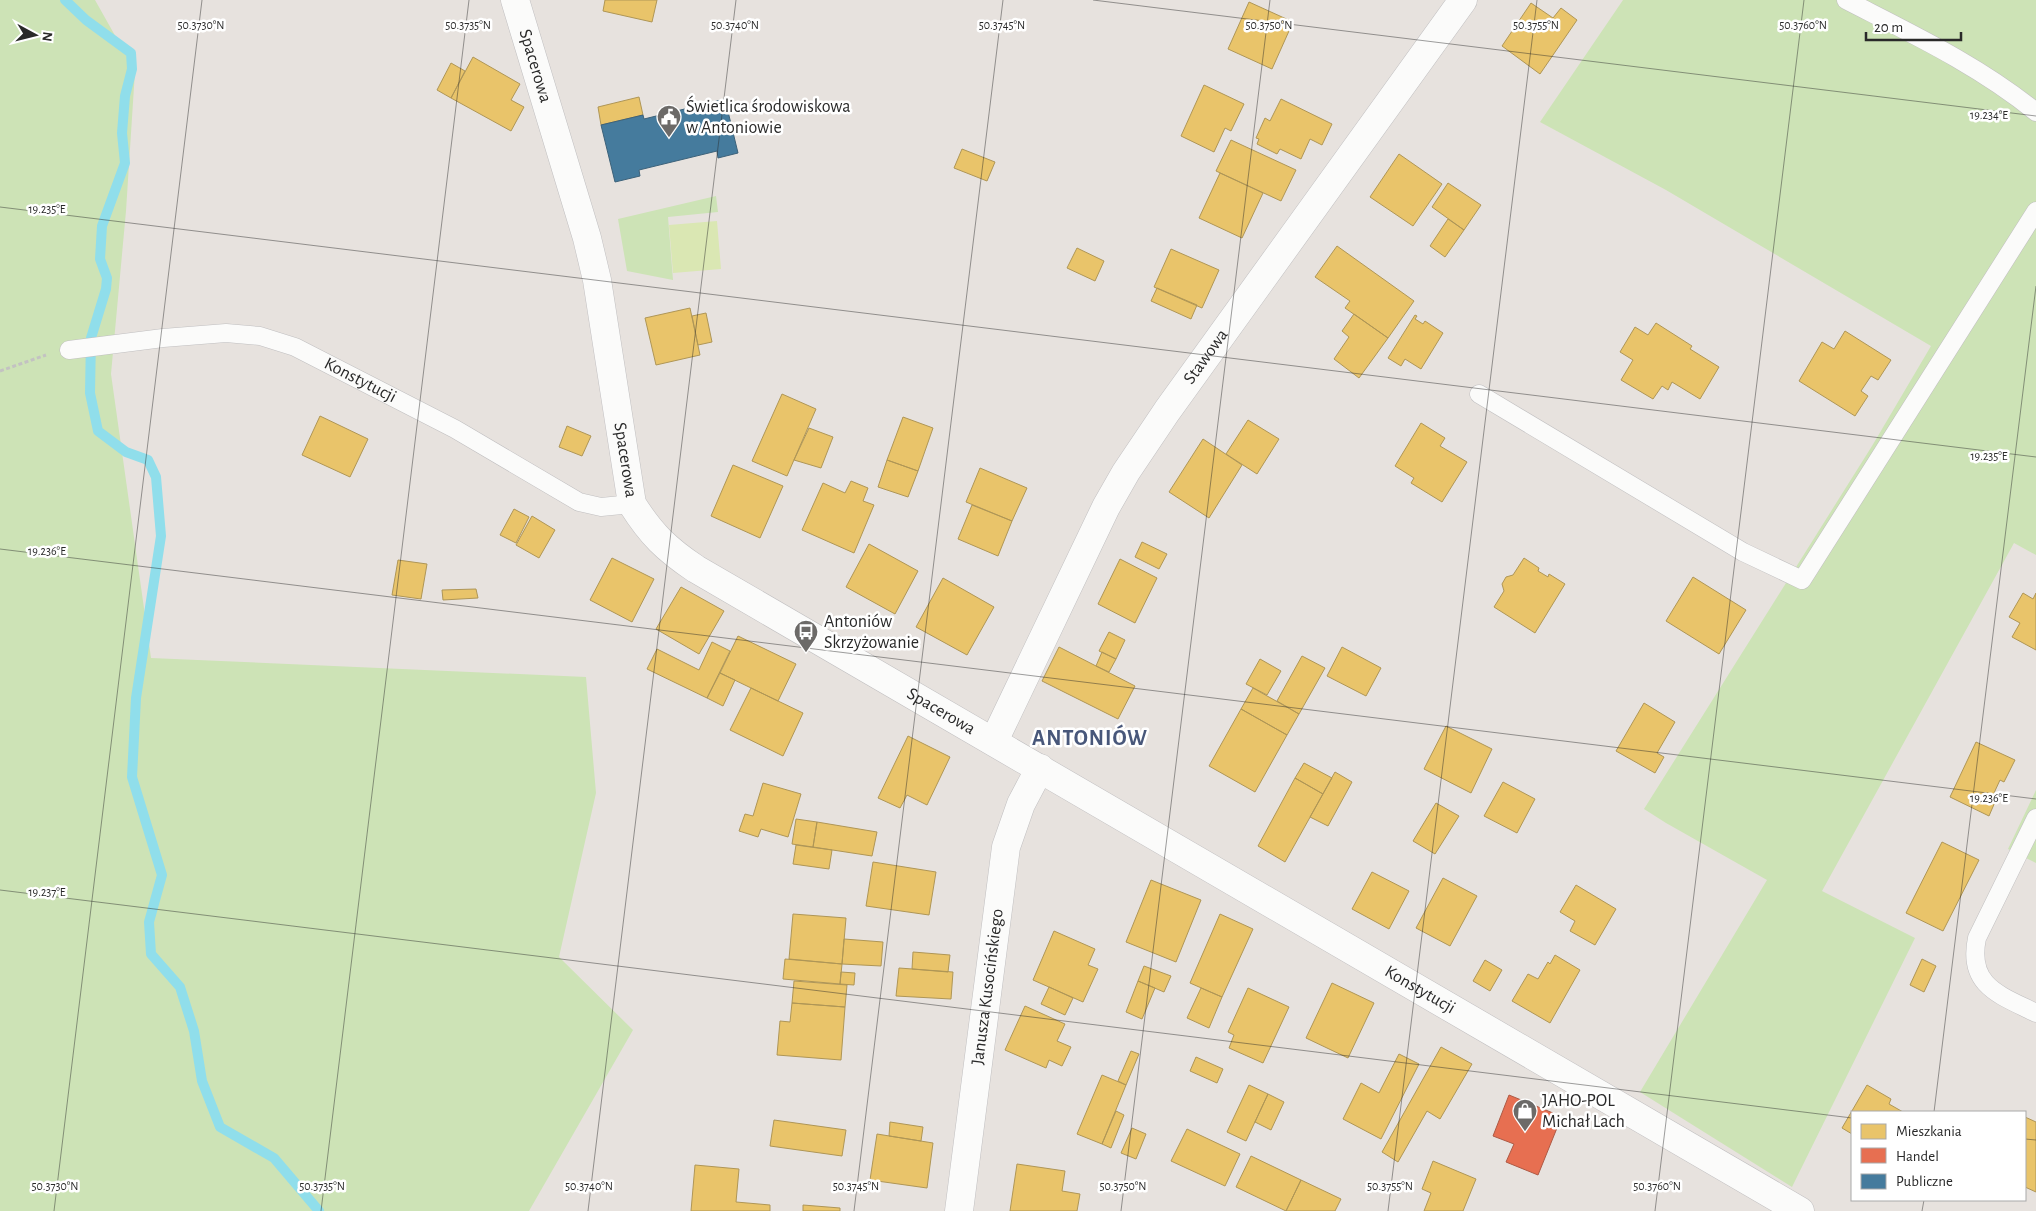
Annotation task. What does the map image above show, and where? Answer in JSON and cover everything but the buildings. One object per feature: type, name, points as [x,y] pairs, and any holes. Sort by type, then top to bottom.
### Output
[{"type":"street","name":"Spacerowa","points":[[515,0],[587,238],[603,312],[632,504],[649,530],[682,560],[1040,768]]},
{"type":"street","name":"Stawowa","points":[[994,742],[1106,507],[1126,472],[1173,403],[1463,0]]},
{"type":"street","name":"Janusza Kusocińskiego","points":[[959,1211],[1006,847],[1021,804],[1040,768]]},
{"type":"street","name":"Konstytucji","points":[[1040,768],[1800,1211]]},
{"type":"lane","points":[[1846,0],[1981,71],[2009,90],[2036,112]]},
{"type":"lane","points":[[1479,394],[1743,552],[1802,580],[2036,211]]},
{"type":"lane","name":"Konstytucji","points":[[68,350],[226,333],[260,336],[295,347],[455,430],[579,502],[601,507],[632,504]]},
{"type":"lane","points":[[2036,818],[1977,938],[1974,951],[1980,978],[1985,985],[2036,1013]]},
{"type":"path","points":[[0,371],[28,360],[68,350]]},
{"type":"green space","points":[[0,0],[95,0],[135,71],[126,211],[111,374],[151,658],[586,677],[596,793],[559,957],[633,1030],[529,1211],[0,1211]]},
{"type":"green space","points":[[1623,0],[2036,0],[2036,555],[2014,543],[1822,891],[1915,938],[1792,1187],[1640,1092],[1767,880],[1644,809],[1872,446],[1931,346],[1666,190],[1540,122]]},
{"type":"green space","points":[[716,196],[718,212],[668,217],[673,280],[627,271],[618,219]]},
{"type":"green space","points":[[717,221],[721,269],[673,273],[669,225]]},
{"type":"green space","points":[[2036,790],[2036,863],[2008,849]]},
{"type":"waterway","points":[[65,0],[86,20],[131,53],[132,69],[125,96],[122,133],[125,163],[102,226],[100,259],[107,278],[106,289],[91,338],[90,393],[98,431],[126,452],[148,460],[156,477],[161,536],[136,698],[132,777],[162,875],[149,922],[151,954],[180,987],[194,1031],[202,1081],[220,1127],[274,1158],[319,1211]]},
{"type":"place","name":"Świetlica środowiskowa w Antoniowie","points":[[669,138]]},
{"type":"place","name":"Antoniów Skrzyżowanie","points":[[806,653]]},
{"type":"place","name":"JAHO-POL Michał Lach","points":[[1525,1132]]},
{"type":"district","name":"ANTONIÓW","points":[[1090,738]]}]
